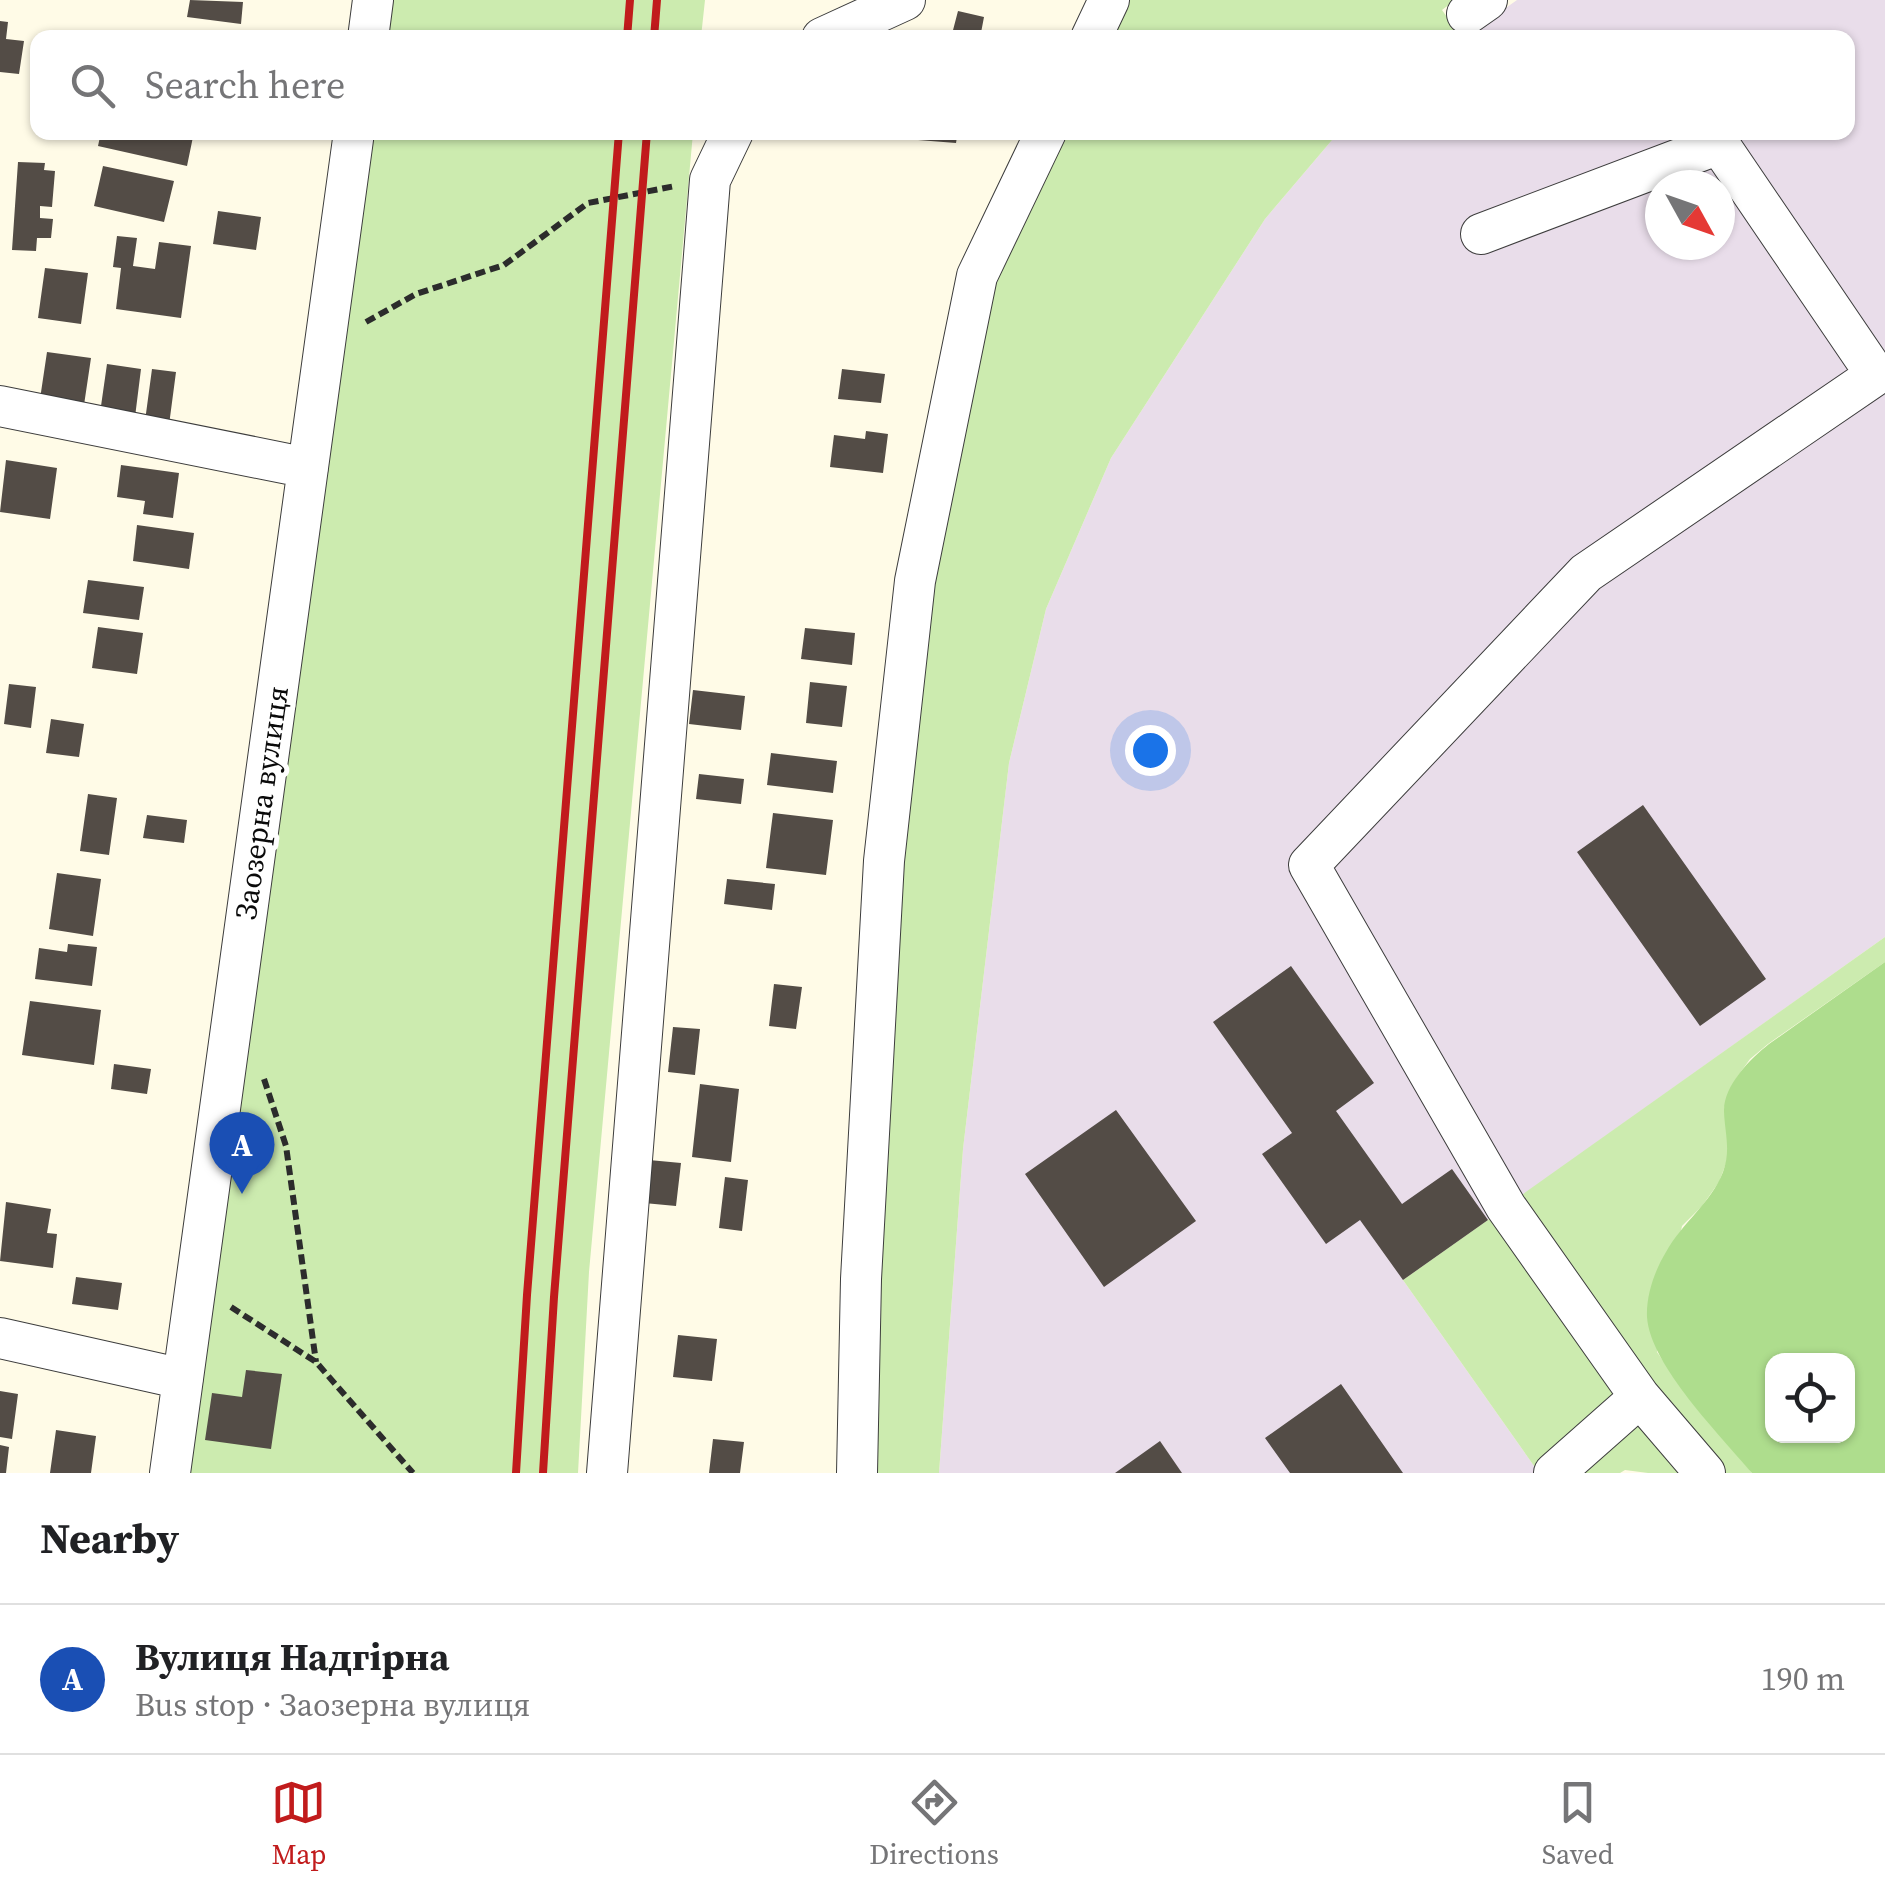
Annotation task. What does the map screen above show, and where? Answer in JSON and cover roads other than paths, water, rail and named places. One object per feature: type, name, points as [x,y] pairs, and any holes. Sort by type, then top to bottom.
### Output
[{"type":"street","points":[[369,30],[373,0]]},
{"type":"street","points":[[839,30],[905,0]]},
{"type":"street","points":[[1095,30],[1109,0]]},
{"type":"street","name":"Заозерна вулиця","points":[[170,1473],[353,140]]},
{"type":"street","points":[[607,1473],[710,180],[730,140]]},
{"type":"street","points":[[856,1473],[861,1279],[884,861],[915,581],[977,276],[1042,140]]},
{"type":"street","points":[[1481,234],[1719,144],[1876,375],[1586,573],[1309,865],[1506,1208],[1640,1398],[1705,1473]]},
{"type":"street","points":[[0,406],[308,468]]},
{"type":"street","points":[[0,1338],[182,1379]]},
{"type":"street","points":[[1554,1473],[1640,1398]]},
{"type":"railway","points":[[628,30],[630,0]]},
{"type":"railway","points":[[655,30],[657,0]]},
{"type":"railway","points":[[516,1473],[618,140]]},
{"type":"railway","points":[[543,1473],[646,140]]},
{"type":"place","name":"Вулиця Надгірна","points":[[242,1194]]}]
